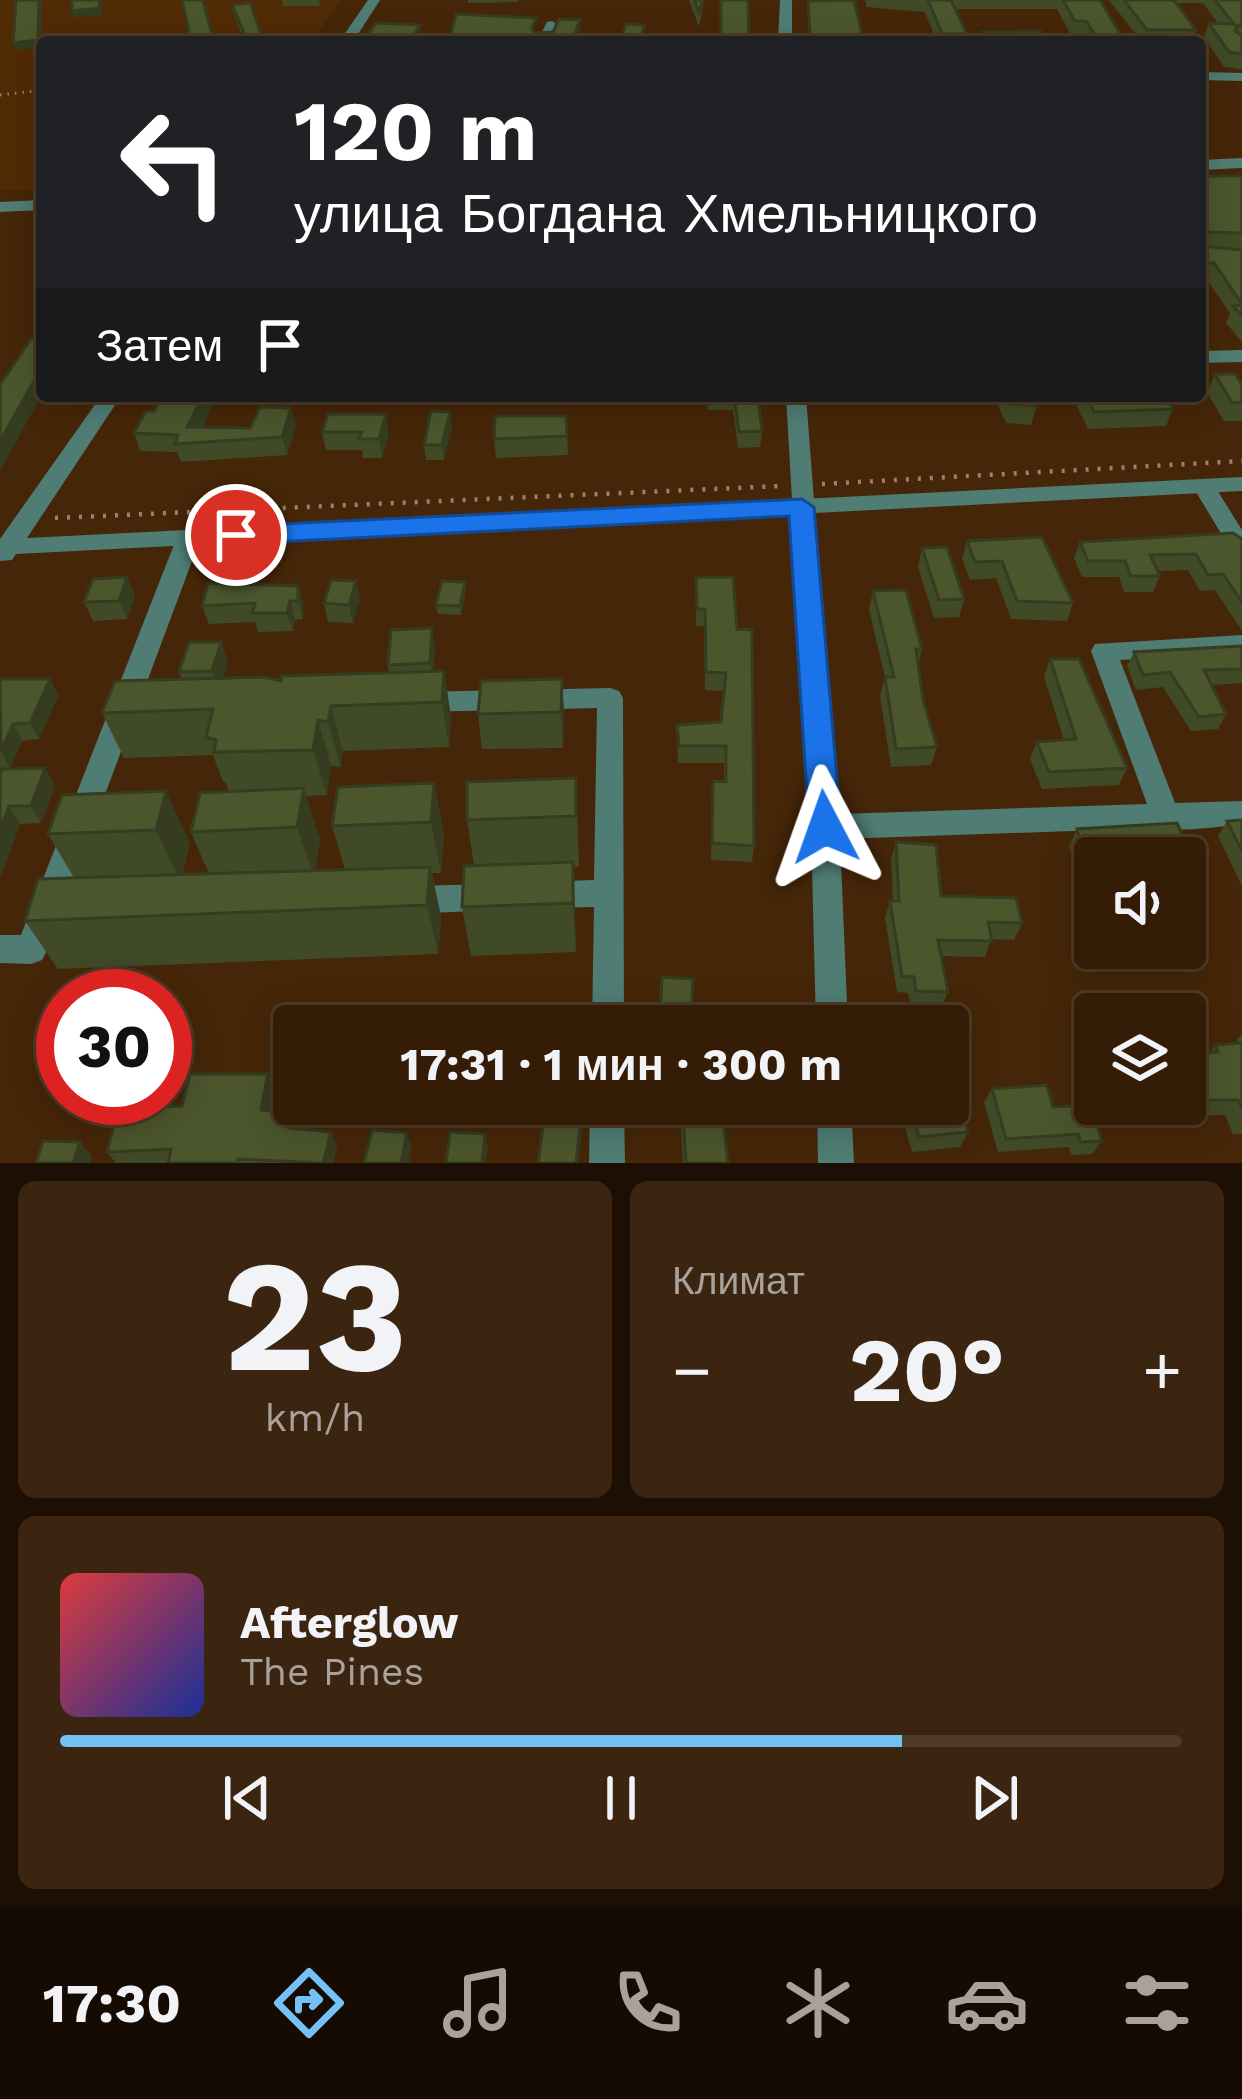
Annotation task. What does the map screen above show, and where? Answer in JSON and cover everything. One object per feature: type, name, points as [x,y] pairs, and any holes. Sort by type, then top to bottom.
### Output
[{"type":"street","points":[[350,36],[374,0]]},
{"type":"street","points":[[785,36],[786,0]]},
{"type":"street","points":[[547,36],[552,25]]},
{"type":"street","points":[[1206,76],[1242,77]]},
{"type":"street","points":[[1206,165],[1242,164]]},
{"type":"street","points":[[0,207],[36,205]]},
{"type":"street","points":[[1206,357],[1242,356]]},
{"type":"street","points":[[3,552],[107,402]]},
{"type":"street","points":[[796,402],[825,827],[831,1005]]},
{"type":"street","points":[[3,552],[801,496],[1242,484]]},
{"type":"street","points":[[1204,487],[1242,549]]},
{"type":"street","points":[[0,949],[32,950],[57,912],[133,709],[189,537]]},
{"type":"street","points":[[1167,819],[1104,651],[1242,644]]},
{"type":"street","points":[[401,703],[610,698],[608,1005]]},
{"type":"street","points":[[825,827],[1242,813]]},
{"type":"street","points":[[375,901],[611,893]]},
{"type":"street","points":[[607,1125],[608,1163]]},
{"type":"street","points":[[835,1125],[836,1163]]},
{"type":"path","points":[[0,95],[36,91]]},
{"type":"path","points":[[28,519],[801,496],[1242,461]]},
{"type":"shaded area","points":[[0,0],[340,0],[316,36],[36,36],[36,191],[0,190]]},
{"type":"building","points":[[16,0],[39,0],[36,40],[13,43]]},
{"type":"building","points":[[72,0],[99,0],[100,8],[72,11]]},
{"type":"building","points":[[182,0],[203,0],[212,36],[190,36]]},
{"type":"building","points":[[721,0],[748,0],[749,36],[721,36]]},
{"type":"building","points":[[854,0],[863,36],[806,36],[808,1]]},
{"type":"building","points":[[928,0],[951,0],[967,34],[942,34]]},
{"type":"building","points":[[1063,0],[1100,0],[1121,35],[1095,35],[1086,21],[1075,21]]},
{"type":"building","points":[[1124,0],[1174,0],[1196,30],[1147,30]]},
{"type":"building","points":[[1215,0],[1242,0],[1242,25],[1235,31],[1242,36],[1242,54],[1229,52],[1209,23],[1234,24]]},
{"type":"building","points":[[250,3],[262,36],[245,36],[232,5]]},
{"type":"building","points":[[456,14],[536,18],[532,29],[536,33],[553,32],[559,19],[580,20],[574,36],[450,36]]},
{"type":"building","points":[[376,23],[420,25],[414,36],[367,36]]},
{"type":"building","points":[[626,24],[644,25],[641,36],[622,36]]},
{"type":"building","points":[[1041,31],[1044,36],[984,36],[982,32]]},
{"type":"building","points":[[1206,176],[1242,176],[1242,233],[1206,232]]},
{"type":"building","points":[[1206,246],[1242,250],[1242,304],[1214,263],[1206,263]]},
{"type":"building","points":[[31,339],[36,339],[36,378],[0,441],[0,385]]},
{"type":"building","points":[[1215,374],[1235,374],[1242,385],[1242,402],[1232,403]]},
{"type":"building","points":[[159,402],[200,402],[187,427],[250,428],[260,407],[291,408],[282,437],[175,444],[178,435],[134,433],[146,411],[154,411]]},
{"type":"building","points":[[735,402],[759,402],[762,431],[739,432]]},
{"type":"building","points":[[1089,402],[1169,402],[1173,409],[1094,412]]},
{"type":"building","points":[[431,411],[450,412],[442,445],[424,445]]},
{"type":"building","points":[[328,414],[386,414],[379,439],[359,439],[362,432],[322,432]]},
{"type":"building","points":[[495,416],[566,416],[567,436],[494,439]]},
{"type":"building","points":[[1233,533],[1242,539],[1242,602],[1223,574],[1208,575],[1196,554],[1150,555],[1160,576],[1131,576],[1125,561],[1088,561],[1080,542]]},
{"type":"building","points":[[1042,537],[1073,603],[1017,601],[1002,561],[975,562],[967,541]]},
{"type":"building","points":[[947,547],[964,599],[939,600],[922,548]]},
{"type":"building","points":[[127,577],[119,601],[84,602],[93,579]]},
{"type":"building","points":[[696,577],[733,577],[737,629],[752,630],[754,846],[712,843],[713,781],[726,782],[726,746],[679,746],[677,725],[721,722],[726,673],[706,672],[705,609],[697,609]]},
{"type":"building","points":[[331,580],[356,581],[349,605],[324,603]]},
{"type":"building","points":[[442,581],[465,582],[460,606],[436,605]]},
{"type":"building","points":[[208,583],[298,586],[298,601],[290,601],[287,613],[252,613],[255,603],[202,606]]},
{"type":"building","points":[[906,590],[922,649],[916,649],[923,700],[937,747],[896,749],[885,677],[894,677],[873,591]]},
{"type":"building","points":[[432,628],[430,663],[388,665],[391,630]]},
{"type":"building","points":[[189,642],[221,642],[212,671],[179,672]]},
{"type":"building","points":[[1242,646],[1242,669],[1204,670],[1226,714],[1199,717],[1170,672],[1143,675],[1134,652]]},
{"type":"building","points":[[1050,659],[1079,659],[1127,768],[1049,772],[1037,742],[1076,739]]},
{"type":"building","points":[[444,671],[442,702],[331,706],[328,722],[318,720],[313,750],[214,752],[216,740],[206,737],[213,709],[102,713],[115,681],[265,677],[281,681],[282,676]]},
{"type":"building","points":[[0,679],[50,679],[30,723],[13,724],[1,751]]},
{"type":"building","points":[[562,679],[561,712],[478,714],[481,681]]},
{"type":"building","points":[[45,768],[31,806],[9,806],[0,830],[2,769]]},
{"type":"building","points":[[576,778],[576,816],[467,820],[467,782]]},
{"type":"building","points":[[434,783],[431,822],[332,826],[338,787]]},
{"type":"building","points":[[304,788],[297,827],[191,832],[200,793]]},
{"type":"building","points":[[166,791],[156,830],[48,834],[62,795]]},
{"type":"building","points":[[1242,820],[1242,851],[1227,821]]},
{"type":"building","points":[[1177,823],[1184,837],[1079,837],[1077,829]]},
{"type":"building","points":[[896,842],[936,845],[941,896],[1016,898],[1022,923],[988,922],[992,941],[938,940],[948,992],[916,991],[914,977],[902,976],[890,901],[899,901]]},
{"type":"building","points":[[573,862],[573,903],[462,907],[464,866]]},
{"type":"building","points":[[430,867],[427,905],[25,921],[38,879]]},
{"type":"building","points":[[662,977],[693,979],[692,1005],[661,1005]]},
{"type":"building","points":[[1242,1043],[1242,1109],[1238,1100],[1206,1100],[1206,1052],[1218,1052],[1215,1045]]},
{"type":"building","points":[[192,1074],[268,1074],[261,1110],[273,1111],[273,1125],[331,1132],[323,1163],[238,1159],[237,1163],[168,1163],[171,1149],[107,1152],[114,1125],[192,1125]]},
{"type":"building","points":[[1047,1085],[1053,1107],[1074,1106],[1074,1125],[1097,1125],[1102,1141],[1081,1142],[1078,1134],[1006,1139],[992,1089]]},
{"type":"building","points":[[543,1125],[580,1125],[576,1163],[538,1163]]},
{"type":"building","points":[[684,1125],[724,1125],[728,1163],[686,1163]]},
{"type":"building","points":[[916,1125],[966,1125],[968,1132],[919,1137]]},
{"type":"building","points":[[372,1130],[407,1133],[401,1163],[364,1163]]},
{"type":"building","points":[[450,1132],[485,1134],[482,1163],[446,1163]]},
{"type":"building","points":[[43,1141],[80,1142],[73,1163],[36,1163]]},
{"type":"route","points":[[236,535],[802,507],[825,827]]}]
